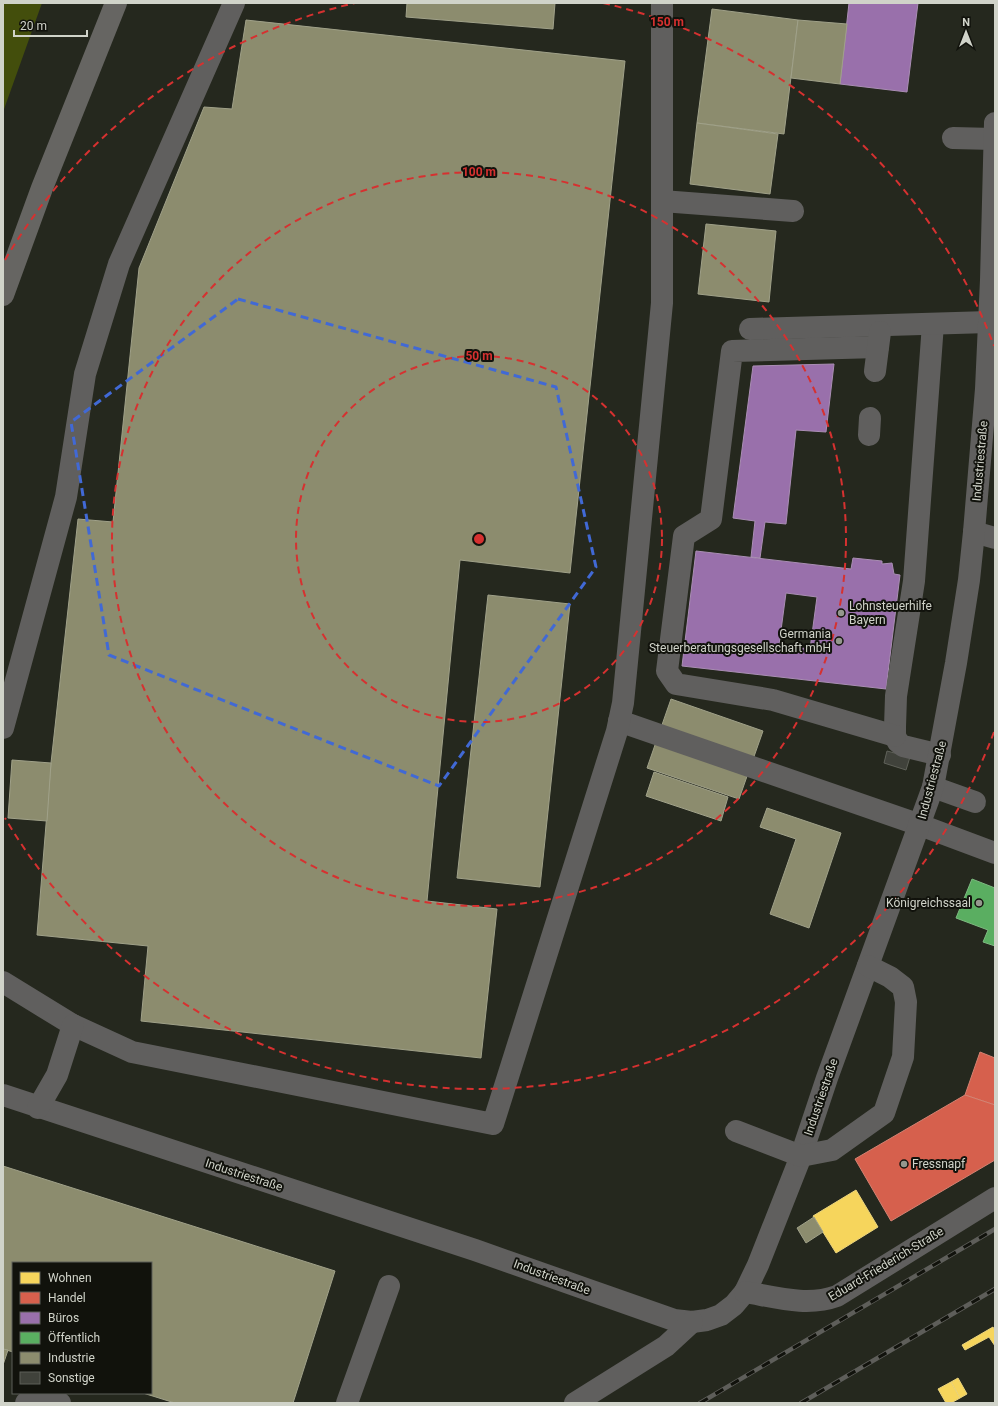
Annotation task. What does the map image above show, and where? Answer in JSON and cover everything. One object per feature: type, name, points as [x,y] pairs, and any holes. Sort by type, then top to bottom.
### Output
[{"type":"highway","points":[[3,295],[42,188],[116,3]]},
{"type":"street","points":[[3,728],[66,497],[86,374],[119,264],[234,3]]},
{"type":"street","points":[[3,982],[73,1025],[132,1052],[493,1124],[619,721],[623,703],[662,303],[662,3]]},
{"type":"street","points":[[953,138],[995,131]]},
{"type":"street","name":"Industriestraße","points":[[3,1095],[38,1108],[475,1250],[647,1312],[674,1320],[692,1322],[707,1320],[720,1315],[734,1305],[745,1292],[758,1265],[801,1156],[827,1078],[933,787],[940,755],[968,587],[974,532],[986,389],[995,131]]},
{"type":"street","points":[[662,201],[793,211]]},
{"type":"street","points":[[750,329],[989,322]]},
{"type":"street","points":[[933,324],[914,581],[896,696],[895,736],[898,742],[903,746],[940,755]]},
{"type":"street","points":[[875,371],[881,325]]},
{"type":"street","points":[[878,346],[732,351],[711,519],[684,536],[667,670],[676,684],[774,700],[895,736]]},
{"type":"street","points":[[974,532],[995,538]]},
{"type":"street","points":[[619,721],[920,825],[995,853]]},
{"type":"street","points":[[933,787],[975,802]]},
{"type":"street","points":[[736,1131],[801,1156],[832,1150],[884,1113],[903,1057],[906,1002],[903,987],[890,977],[868,966]]},
{"type":"street","points":[[38,1108],[57,1075],[73,1025]]},
{"type":"street","name":"Eduard-Friederich-Straße","points":[[745,1292],[812,1302],[824,1301],[837,1296],[995,1198]]},
{"type":"street","points":[[347,1403],[388,1286]]},
{"type":"street","points":[[575,1403],[666,1346],[692,1322]]},
{"type":"street","points":[[26,1403],[42,1398],[60,1403]]},
{"type":"highlighted area","points":[[238,299],[556,387],[596,567],[439,786],[109,655],[71,422]]},
{"type":"green space","points":[[3,3],[42,3],[3,112]]},
{"type":"building: Wohnen","points":[[856,1190],[878,1227],[836,1253],[813,1216]]},
{"type":"building: Wohnen","points":[[993,1327],[995,1331],[995,1346],[989,1337],[965,1350],[962,1345]]},
{"type":"building: Wohnen","points":[[958,1378],[967,1394],[960,1398],[951,1382]]},
{"type":"building: Wohnen","points":[[951,1382],[960,1398],[951,1403],[946,1403],[938,1389]]},
{"type":"building: Handel","points":[[980,1052],[995,1058],[995,1105],[965,1095]]},
{"type":"building: Handel","points":[[965,1095],[995,1105],[995,1160],[891,1221],[855,1159]]},
{"type":"building: Büros","points":[[849,3],[918,3],[907,92],[840,84]]},
{"type":"building: Büros","points":[[834,364],[826,432],[796,430],[786,524],[765,522],[760,558],[751,557],[755,521],[733,518],[753,366]]},
{"type":"building: Büros","points":[[696,551],[851,569],[853,558],[882,561],[882,564],[892,563],[894,574],[900,575],[886,689],[682,666]],"holes":[[[786,593],[817,597],[810,649],[779,645]]]},
{"type":"building: Öffentlich","name":"Königreichssaal","points":[[972,879],[995,888],[995,946],[983,942],[988,930],[956,918]]},
{"type":"building: Industrie","points":[[407,3],[555,3],[553,29],[406,17]]},
{"type":"building: Industrie","points":[[712,9],[798,20],[784,134],[697,123]]},
{"type":"building: Industrie","points":[[246,20],[625,61],[570,573],[460,560],[427,901],[497,909],[481,1058],[141,1021],[148,946],[37,935],[51,763],[78,519],[113,522],[139,268],[204,107],[232,109]]},
{"type":"building: Industrie","points":[[798,20],[847,24],[840,84],[791,78]]},
{"type":"building: Industrie","points":[[697,123],[778,134],[770,194],[690,184]]},
{"type":"building: Industrie","points":[[706,224],[776,231],[769,302],[698,294]]},
{"type":"building: Industrie","points":[[488,595],[570,604],[540,887],[457,878]]},
{"type":"building: Industrie","points":[[671,699],[763,731],[739,799],[647,768]]},
{"type":"building: Industrie","points":[[12,760],[51,763],[47,821],[8,818]]},
{"type":"building: Industrie","points":[[654,772],[728,797],[721,821],[646,796]]},
{"type":"building: Industrie","points":[[767,808],[841,833],[809,928],[770,914],[796,839],[760,827]]},
{"type":"building: Industrie","points":[[3,1166],[335,1271],[293,1403],[175,1403],[146,1394],[152,1394],[152,1262],[12,1262],[12,1352],[3,1349]]},
{"type":"building: Industrie","points":[[814,1217],[823,1232],[806,1243],[797,1228]]},
{"type":"building: Industrie","points":[[3,1349],[8,1350],[3,1365]]},
{"type":"building: Sonstige","points":[[887,751],[910,757],[906,770],[884,763]]},
{"type":"railway","points":[[700,1403],[995,1229]]},
{"type":"railway","points":[[801,1403],[995,1289]]},
{"type":"place","name":"Lohnsteuerhilfe Bayern","points":[[841,613]]},
{"type":"place","name":"Germania Steuerberatungsgesellschaft mbH","points":[[839,641]]},
{"type":"place","name":"Königreichssaal","points":[[979,903]]},
{"type":"place","name":"Fressnapf","points":[[904,1164]]}]
